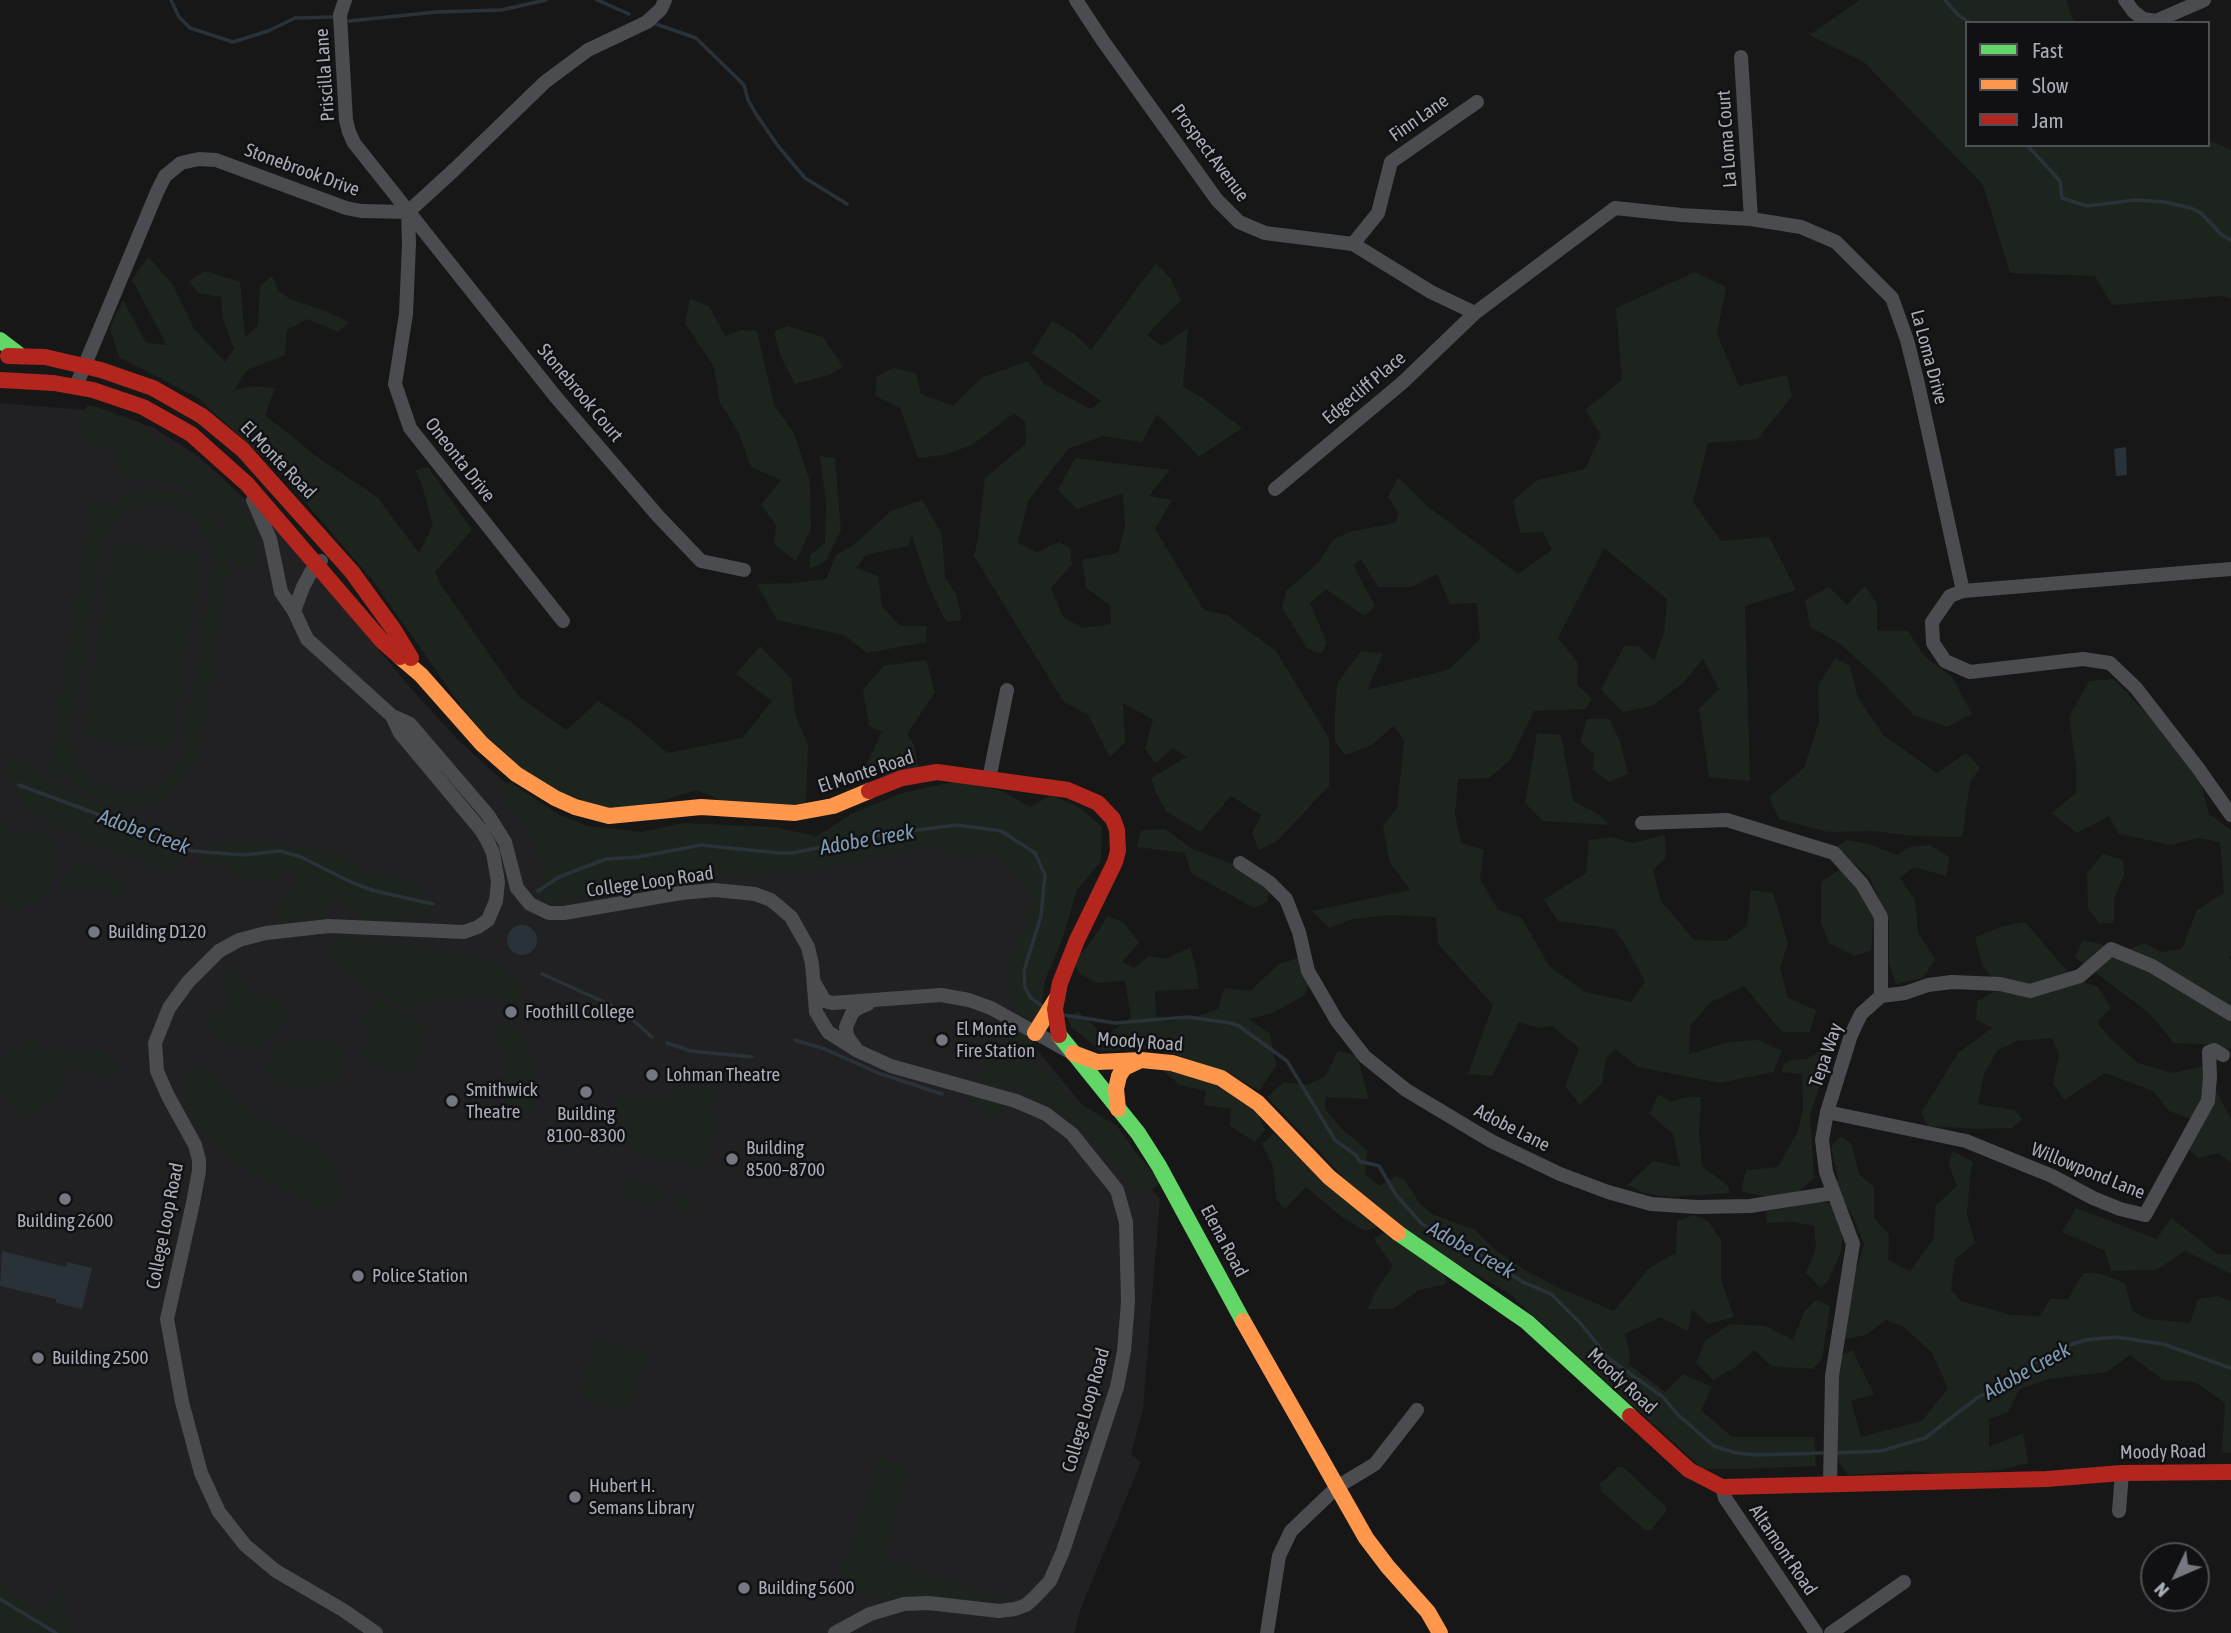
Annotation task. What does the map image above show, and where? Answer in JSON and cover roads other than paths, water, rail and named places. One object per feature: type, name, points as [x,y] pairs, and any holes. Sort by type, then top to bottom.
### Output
[{"type":"main road","points":[[0,340],[21,356]]},
{"type":"main road","name":"El Monte Road","points":[[0,356],[45,357],[84,365],[153,388],[202,416],[243,450],[352,572],[394,630],[421,675]]},
{"type":"main road","name":"El Monte Road","points":[[0,380],[76,386],[143,407],[191,434],[266,505],[382,640],[421,675],[465,727],[499,760],[555,798],[593,813],[625,816],[701,807],[795,813],[833,806],[884,784],[937,772],[1068,790],[1089,797],[1106,809],[1113,819],[1117,830],[1118,851],[1060,983],[1055,1009],[1056,1024],[1065,1044],[1073,1053]]},
{"type":"main road","points":[[1035,1033],[1057,997]]},
{"type":"main road","name":"Moody Road","points":[[1073,1053],[1097,1062],[1140,1060],[1172,1063],[1221,1078],[1258,1103],[1339,1185],[1433,1258],[1527,1322],[1689,1470],[1722,1487],[2047,1479],[2122,1473],[2231,1472]]},
{"type":"main road","name":"Elena Road","points":[[1073,1053],[1138,1133],[1173,1189],[1242,1319],[1366,1538],[1429,1612],[1440,1633]]},
{"type":"main road","points":[[1118,1109],[1116,1089],[1119,1076],[1124,1068],[1140,1060]]},
{"type":"street","name":"Priscilla Lane","points":[[345,0],[340,15],[349,132],[408,212]]},
{"type":"street","points":[[408,212],[545,82],[588,50],[647,22],[661,9],[665,0]]},
{"type":"street","name":"Prospect Avenue","points":[[1076,0],[1217,200],[1239,222],[1265,233],[1353,244],[1431,292],[1475,313]]},
{"type":"street","points":[[2125,0],[2143,19],[2156,20],[2204,0]]},
{"type":"street","name":"La Loma Court","points":[[1741,57],[1751,219]]},
{"type":"street","name":"Finn Lane","points":[[1353,244],[1378,213],[1391,162],[1477,102]]},
{"type":"street","name":"Stonebrook Drive","points":[[76,386],[157,192],[165,176],[181,163],[199,159],[216,160],[346,208],[375,212],[408,212]]},
{"type":"street","name":"La Loma Drive","points":[[1475,313],[1615,208],[1751,219],[1801,227],[1836,242],[1892,298],[1907,340],[1918,384],[1963,591]]},
{"type":"street","name":"Stonebrook Court","points":[[408,212],[555,396],[658,516],[701,561],[744,570]]},
{"type":"street","name":"Oneonta Drive","points":[[408,212],[406,314],[395,384],[410,428],[564,621]]},
{"type":"street","name":"Edgecliff Place","points":[[1275,489],[1402,383],[1475,313]]},
{"type":"street","name":"College Loop Road","points":[[219,458],[237,478],[256,507],[270,539],[281,592],[294,611],[307,639],[392,716],[410,724],[488,815],[505,842],[517,888],[530,904],[549,913],[564,913],[715,890],[755,894],[771,900],[791,917],[808,947],[816,1012],[821,1023],[837,1039],[858,1051],[909,1072],[1032,1107],[1046,1114],[1072,1134],[1117,1190],[1126,1222],[1128,1302],[1124,1351],[1117,1387],[1055,1572],[1043,1590],[1026,1605],[999,1611],[929,1603],[904,1604],[870,1615],[835,1633]]},
{"type":"street","points":[[294,611],[303,587],[316,565],[332,550]]},
{"type":"street","points":[[2231,569],[1963,591],[1950,596],[1932,622],[1933,643],[1945,661],[1970,673],[2083,659],[2110,663],[2136,688],[2231,815]]},
{"type":"street","points":[[989,779],[1007,690]]},
{"type":"street","name":"College Loop Road","points":[[376,1633],[343,1610],[276,1571],[245,1545],[219,1512],[201,1473],[182,1402],[167,1319],[193,1203],[199,1160],[195,1145],[157,1070],[155,1043],[169,1008],[188,982],[219,951],[239,940],[266,933],[329,926],[464,932],[488,920],[498,893],[496,868],[488,842],[400,733],[392,716]]},
{"type":"street","points":[[1642,823],[1727,820],[1834,853],[1862,884],[1881,917],[1881,996],[1952,982],[2000,984],[2030,991],[2080,976],[2110,949],[2152,966],[2231,1014]]},
{"type":"street","name":"Adobe Lane","points":[[1240,863],[1269,882],[1286,899],[1298,932],[1307,971],[1337,1021],[1365,1057],[1406,1090],[1491,1142],[1560,1174],[1651,1204],[1750,1206],[1833,1192]]},
{"type":"street","name":"Elena Road","points":[[814,980],[819,994],[828,1003],[941,995],[969,1000],[990,1008],[1073,1053]]},
{"type":"street","name":"Tepa Way","points":[[1830,1485],[1832,1376],[1853,1244],[1826,1172],[1822,1140],[1851,1035],[1861,1014],[1881,996]]},
{"type":"street","name":"Elena Road","points":[[858,1051],[848,1036],[848,1020],[858,1008],[877,1001]]},
{"type":"street","name":"Willowpond Lane","points":[[1828,1112],[1966,1141],[2052,1176],[2120,1209],[2145,1215],[2208,1101],[2209,1052],[2214,1050],[2223,1055]]},
{"type":"street","points":[[1267,1633],[1279,1556],[1290,1531],[1337,1487],[1376,1464],[1417,1410]]},
{"type":"street","points":[[2119,1511],[2122,1473]]},
{"type":"street","name":"Altamont Road","points":[[1722,1487],[1726,1499],[1816,1633]]},
{"type":"street","points":[[1831,1633],[1904,1582]]},
{"type":"waterway","points":[[171,0],[179,17],[190,28],[233,42],[268,31],[295,18],[334,17]]},
{"type":"waterway","points":[[349,21],[436,12],[501,10],[546,0]]},
{"type":"waterway","points":[[597,0],[629,14]]},
{"type":"waterway","points":[[1945,0],[1967,21]]},
{"type":"waterway","points":[[653,23],[696,38],[744,85],[756,114],[805,178],[847,204]]},
{"type":"waterway","points":[[2029,147],[2060,181],[2062,198],[2087,206],[2136,200],[2165,202],[2191,208],[2201,213],[2222,235],[2231,240]]},
{"type":"waterway","name":"Adobe Creek","points":[[19,785],[124,824],[161,842],[193,851],[244,855],[280,851],[301,857],[375,891],[433,904]]},
{"type":"waterway","name":"Adobe Creek","points":[[538,891],[559,877],[606,859],[638,857],[701,845],[792,853],[887,834],[957,825],[1001,831],[1035,853],[1045,875],[1041,916],[1024,971],[1025,988],[1031,998],[1042,1006]]},
{"type":"waterway","points":[[542,974],[611,1005]]},
{"type":"waterway","points":[[625,1013],[652,1037]]},
{"type":"waterway","name":"Adobe Creek","points":[[1064,1015],[1115,1023],[1188,1017],[1239,1026],[1287,1061],[1335,1140],[1357,1156],[1359,1161],[1379,1166],[1396,1195],[1422,1224],[1473,1250],[1523,1282],[1551,1294],[1582,1325],[1608,1358],[1663,1397],[1677,1414],[1714,1446],[1736,1453],[1756,1455],[1822,1453]]},
{"type":"waterway","points":[[795,1040],[825,1049],[878,1073],[942,1094]]},
{"type":"waterway","points":[[667,1043],[691,1051],[752,1057]]},
{"type":"waterway","name":"Adobe Creek","points":[[1835,1453],[1881,1451],[1925,1438],[1977,1398],[2011,1380],[2019,1372],[2057,1349],[2085,1340],[2115,1337],[2163,1344],[2231,1368]]},
{"type":"waterway","points":[[0,1599],[56,1633]]},
{"type":"place","name":"Building D120","points":[[94,932]]},
{"type":"place","name":"Foothill College","points":[[511,1012]]},
{"type":"place","name":"El Monte Fire Station","points":[[942,1040]]},
{"type":"place","name":"Lohman Theatre","points":[[652,1075]]},
{"type":"place","name":"Building 8100–8300","points":[[586,1092]]},
{"type":"place","name":"Smithwick Theatre","points":[[452,1101]]},
{"type":"place","name":"Building 8500–8700","points":[[732,1159]]},
{"type":"place","name":"Building 2600","points":[[65,1199]]},
{"type":"place","name":"Police Station","points":[[358,1276]]},
{"type":"place","name":"Building 2500","points":[[38,1358]]},
{"type":"place","name":"Hubert H. Semans Library","points":[[575,1497]]},
{"type":"place","name":"Building 5600","points":[[744,1588]]}]
